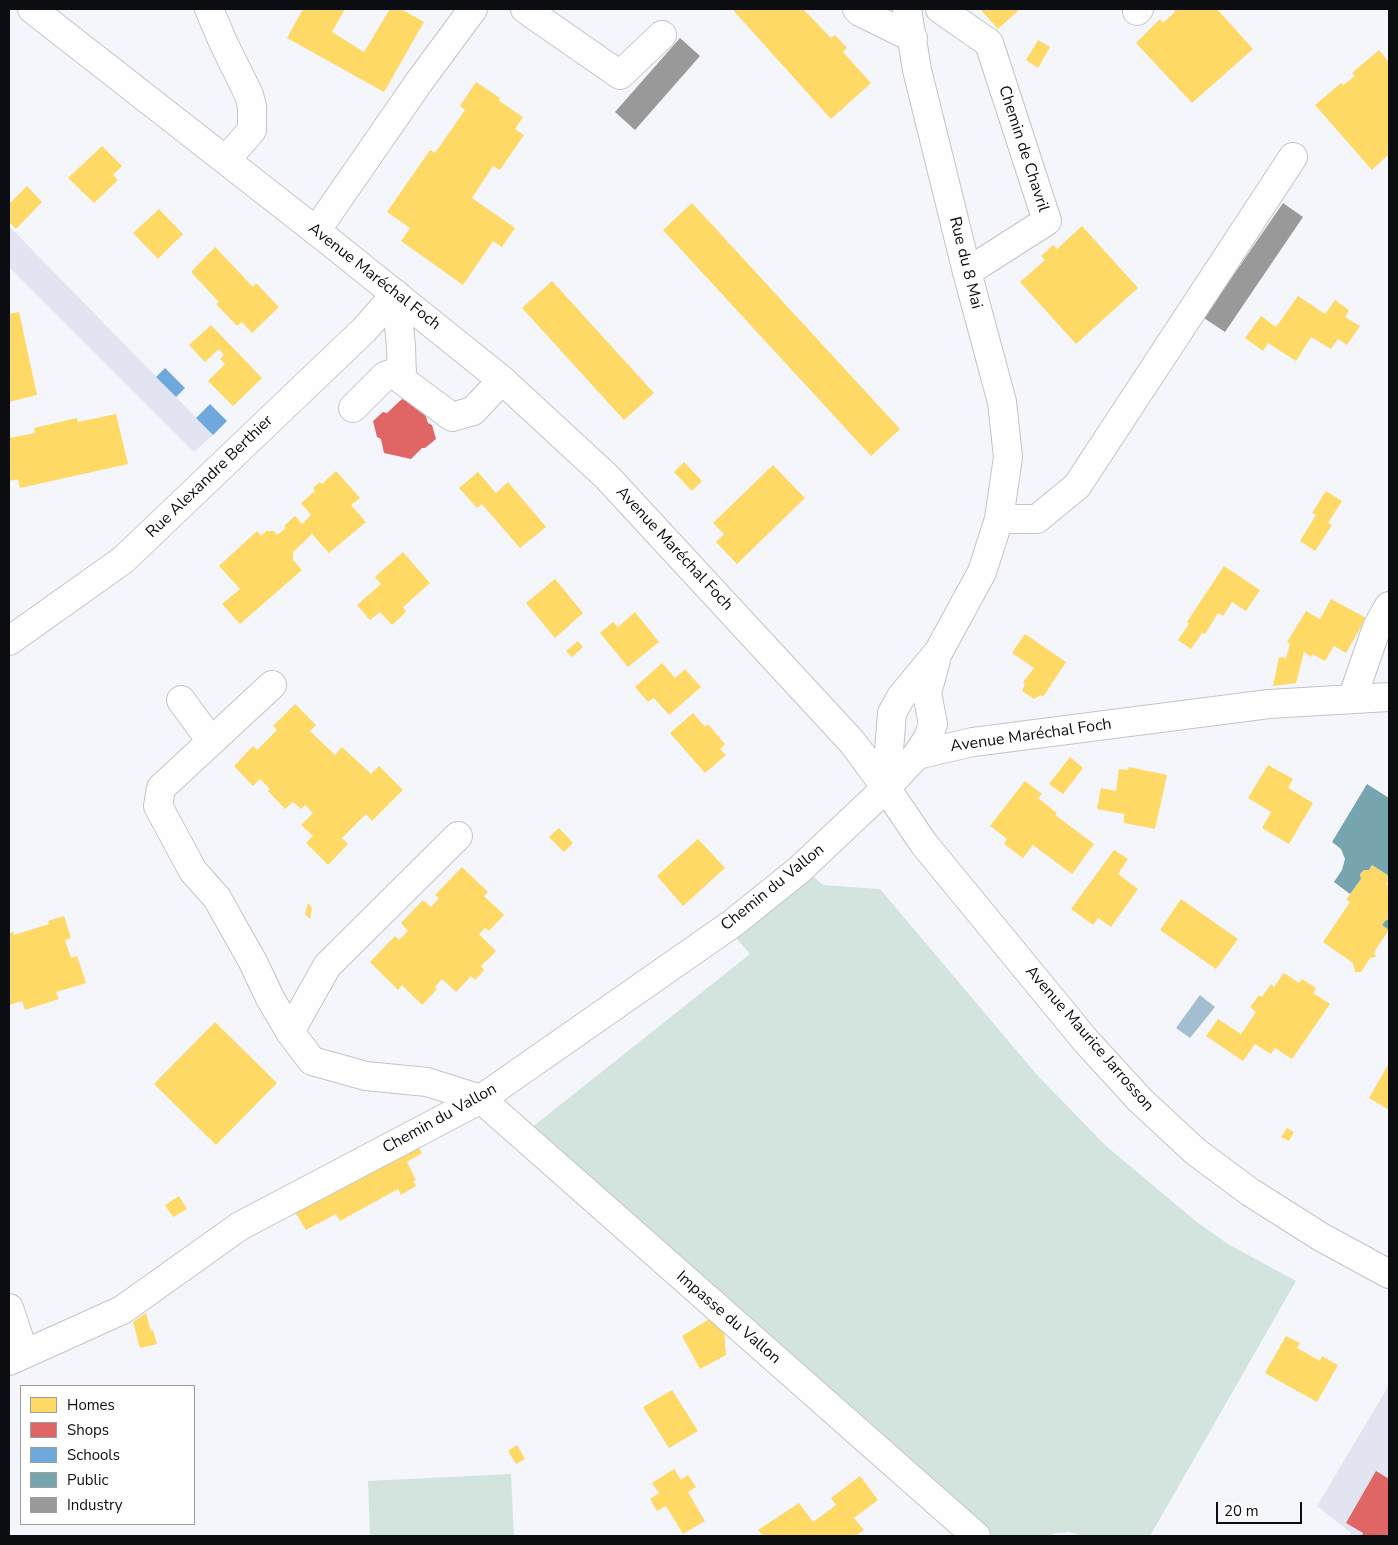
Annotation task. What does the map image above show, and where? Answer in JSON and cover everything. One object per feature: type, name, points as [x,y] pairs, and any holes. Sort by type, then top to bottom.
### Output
[{"type":"street","name":"Avenue Maréchal Foch","points":[[32,9],[316,230],[502,380],[607,477],[854,743],[886,788]]},
{"type":"street","points":[[209,9],[248,94],[252,107],[252,130],[226,160]]},
{"type":"street","points":[[316,230],[419,82],[473,9]]},
{"type":"street","points":[[525,9],[620,75],[662,35]]},
{"type":"street","points":[[858,9],[860,12],[913,38]]},
{"type":"street","name":"Rue du 8 Mai","points":[[886,788],[892,713],[901,697],[939,651],[982,572],[999,519],[1008,457],[1002,402],[967,272],[917,70],[907,9]]},
{"type":"street","name":"Chemin de Chavril","points":[[940,9],[989,43],[1047,221],[967,272]]},
{"type":"street","points":[[999,519],[1038,519],[1077,486],[1293,157]]},
{"type":"street","points":[[396,294],[402,380],[452,417],[473,411],[502,380]]},
{"type":"street","name":"Rue Alexandre Berthier","points":[[9,641],[123,560],[364,330],[396,294]]},
{"type":"street","points":[[353,408],[385,376],[402,370]]},
{"type":"street","points":[[1352,699],[1377,627],[1389,606]]},
{"type":"street","name":"Rue du 8 Mai","points":[[917,756],[928,738],[933,724],[927,693],[939,651]]},
{"type":"street","points":[[272,685],[162,788],[158,806],[193,871],[217,898],[290,1032],[312,1061],[366,1076],[427,1082],[481,1099]]},
{"type":"street","name":"Avenue Maréchal Foch","points":[[917,756],[983,741],[1269,704],[1389,697]]},
{"type":"street","points":[[181,700],[211,741]]},
{"type":"street","points":[[886,788],[917,756]]},
{"type":"street","name":"Chemin du Vallon","points":[[16,1357],[122,1310],[240,1226],[481,1099],[733,923],[799,870],[886,788]]},
{"type":"street","name":"Avenue Maurice Jarrosson","points":[[886,788],[924,844],[1086,1041],[1140,1100],[1196,1152],[1250,1192],[1321,1237],[1389,1274]]},
{"type":"street","points":[[290,1032],[327,966],[458,836]]},
{"type":"street","name":"Impasse du Vallon","points":[[481,1099],[976,1536]]},
{"type":"street","points":[[9,1308],[16,1357]]},
{"type":"shaded area","points":[[9,226],[213,435],[194,452],[9,267]]},
{"type":"shaded area","points":[[812,875],[823,885],[880,889],[1038,1076],[1105,1145],[1198,1223],[1228,1244],[1296,1281],[1150,1536],[1083,1536],[1069,1532],[1048,1536],[986,1536],[526,1132],[750,954],[736,938]]},
{"type":"shaded area","points":[[1389,1385],[1389,1536],[1350,1536],[1351,1533],[1317,1506]]},
{"type":"shaded area","points":[[511,1474],[514,1536],[370,1536],[368,1481]]},
{"type":"water","points":[[1200,995],[1215,1007],[1190,1038],[1176,1028]]},
{"type":"building: Homes","points":[[303,9],[345,9],[332,32],[364,52],[390,9],[401,9],[424,22],[384,92],[287,38]]},
{"type":"building: Homes","points":[[732,9],[803,9],[831,38],[835,35],[847,48],[843,52],[871,83],[831,119]]},
{"type":"building: Homes","points":[[980,9],[1020,9],[998,29]]},
{"type":"building: Homes","points":[[1173,9],[1217,9],[1253,49],[1192,103],[1136,43],[1160,19],[1163,23],[1175,12]]},
{"type":"building: Homes","points":[[1038,40],[1050,47],[1038,68],[1026,60]]},
{"type":"building: Homes","points":[[1379,50],[1389,62],[1389,154],[1372,170],[1315,105],[1341,83],[1343,85],[1355,76],[1352,73]]},
{"type":"building: Homes","points":[[476,82],[500,98],[498,100],[523,117],[515,129],[524,135],[500,170],[493,166],[472,198],[515,228],[502,247],[493,241],[463,285],[401,241],[410,228],[387,212],[430,150],[435,153],[465,110],[460,106]]},
{"type":"building: Homes","points":[[102,146],[122,166],[113,175],[118,180],[94,203],[68,178]]},
{"type":"building: Homes","points":[[27,186],[42,202],[16,229],[9,222],[9,204]]},
{"type":"building: Homes","points":[[692,203],[900,429],[871,456],[663,230]]},
{"type":"building: Homes","points":[[159,209],[183,234],[158,259],[133,233]]},
{"type":"building: Homes","points":[[1082,226],[1138,288],[1076,344],[1020,282],[1045,260],[1041,256],[1053,245],[1057,249]]},
{"type":"building: Homes","points":[[215,247],[253,287],[256,283],[279,307],[252,333],[242,322],[237,326],[216,304],[219,302],[191,272]]},
{"type":"building: Homes","points":[[552,281],[654,393],[624,420],[522,308]]},
{"type":"building: Homes","points":[[1298,296],[1325,314],[1335,300],[1349,310],[1345,317],[1360,326],[1347,345],[1338,339],[1331,349],[1311,337],[1296,361],[1268,343],[1263,351],[1245,338],[1261,316],[1276,327]]},
{"type":"building: Homes","points":[[19,312],[37,395],[9,402],[9,314]]},
{"type":"building: Homes","points":[[211,325],[262,378],[233,406],[208,381],[225,364],[220,359],[224,355],[219,349],[205,362],[189,345]]},
{"type":"building: Homes","points":[[116,414],[128,464],[20,488],[18,479],[9,481],[9,438],[35,433],[34,428],[77,418],[78,422]]},
{"type":"building: Homes","points":[[684,462],[702,481],[692,491],[674,472]]},
{"type":"building: Homes","points":[[773,465],[805,498],[737,564],[716,542],[724,534],[713,523]]},
{"type":"building: Homes","points":[[336,471],[360,498],[351,505],[366,522],[329,553],[312,534],[293,552],[293,560],[302,570],[240,624],[222,604],[240,589],[219,566],[257,531],[261,536],[266,531],[274,531],[277,535],[286,528],[284,526],[295,516],[302,524],[311,515],[301,503],[315,491],[313,488],[320,482],[322,484]]},
{"type":"building: Homes","points":[[478,472],[496,493],[508,482],[546,527],[520,548],[482,504],[477,508],[459,488]]},
{"type":"building: Homes","points":[[1326,491],[1342,501],[1328,523],[1332,525],[1315,551],[1300,541],[1316,515],[1312,513]]},
{"type":"building: Homes","points":[[403,552],[430,583],[403,607],[406,612],[392,625],[380,612],[370,620],[357,605],[381,584],[375,577]]},
{"type":"building: Homes","points":[[1224,566],[1260,590],[1246,611],[1232,602],[1223,616],[1218,613],[1205,634],[1202,633],[1191,649],[1178,640],[1189,624],[1187,622]]},
{"type":"building: Homes","points":[[555,579],[583,613],[555,638],[526,603]]},
{"type":"building: Homes","points":[[1331,599],[1366,618],[1346,653],[1334,646],[1325,661],[1312,654],[1311,657],[1304,652],[1296,683],[1273,686],[1279,657],[1286,658],[1290,644],[1287,642],[1306,611],[1320,619]]},
{"type":"building: Homes","points":[[635,612],[659,642],[628,667],[600,633],[613,622],[618,627]]},
{"type":"building: Homes","points":[[1025,634],[1066,662],[1043,697],[1041,695],[1034,699],[1022,691],[1025,684],[1023,682],[1034,668],[1012,653]]},
{"type":"building: Homes","points":[[578,641],[583,647],[572,657],[566,651]]},
{"type":"building: Homes","points":[[662,663],[675,678],[685,669],[701,687],[669,715],[654,698],[648,702],[635,687]]},
{"type":"building: Homes","points":[[295,704],[316,725],[310,731],[335,755],[342,747],[371,774],[379,766],[403,790],[372,821],[366,814],[342,838],[348,844],[328,865],[306,843],[313,836],[301,825],[313,813],[305,805],[301,809],[293,802],[285,809],[268,791],[270,789],[260,779],[253,786],[234,766],[253,746],[257,750],[277,730],[273,726]]},
{"type":"building: Homes","points":[[693,713],[705,727],[708,724],[725,744],[720,749],[726,755],[705,773],[670,733]]},
{"type":"building: Homes","points":[[1070,757],[1083,768],[1063,794],[1049,784]]},
{"type":"building: Homes","points":[[1268,765],[1293,779],[1288,788],[1313,803],[1289,844],[1262,828],[1271,812],[1248,798]]},
{"type":"building: Homes","points":[[1129,767],[1167,775],[1155,829],[1124,823],[1124,814],[1097,809],[1101,788],[1116,791],[1119,769],[1128,770]]},
{"type":"building: Homes","points":[[1025,781],[1042,794],[1038,798],[1057,813],[1055,815],[1094,844],[1072,874],[1033,845],[1023,858],[1004,844],[1007,839],[990,826]]},
{"type":"building: Homes","points":[[559,828],[573,843],[564,852],[549,837]]},
{"type":"building: Homes","points":[[698,839],[725,868],[683,906],[657,876]]},
{"type":"building: Homes","points":[[1114,850],[1128,859],[1118,874],[1138,889],[1111,927],[1098,918],[1093,925],[1071,909]]},
{"type":"building: Homes","points":[[1372,865],[1389,876],[1386,884],[1389,886],[1389,919],[1382,925],[1389,930],[1374,952],[1376,957],[1370,958],[1361,972],[1355,972],[1353,963],[1323,942],[1350,902],[1346,900],[1361,879],[1360,874],[1364,870],[1369,870]]},
{"type":"building: Homes","points":[[462,867],[488,892],[484,896],[504,915],[489,931],[485,928],[479,934],[496,951],[481,966],[484,970],[475,980],[471,976],[456,992],[442,979],[435,987],[437,989],[422,1005],[402,985],[398,990],[370,962],[395,936],[399,940],[408,931],[401,923],[423,900],[431,907],[439,898],[435,895]]},
{"type":"building: Homes","points":[[1181,899],[1238,939],[1216,969],[1160,930]]},
{"type":"building: Homes","points":[[308,903],[312,908],[310,919],[305,914]]},
{"type":"building: Homes","points":[[64,916],[71,938],[65,940],[71,958],[77,956],[86,983],[56,992],[59,999],[25,1010],[22,1001],[9,1005],[9,934],[13,932],[14,935],[49,924],[48,921]]},
{"type":"building: Homes","points":[[1284,973],[1299,983],[1302,979],[1316,988],[1313,993],[1330,1004],[1292,1059],[1275,1048],[1271,1054],[1255,1044],[1243,1061],[1206,1036],[1218,1019],[1241,1034],[1256,1012],[1250,1007],[1259,995],[1262,997],[1271,984],[1274,987]]},
{"type":"building: Homes","points":[[215,1022],[277,1083],[216,1145],[154,1084]]},
{"type":"building: Homes","points":[[1389,1063],[1389,1110],[1369,1098]]},
{"type":"building: Homes","points":[[1287,1128],[1294,1132],[1289,1141],[1281,1137]]},
{"type":"building: Homes","points":[[417,1145],[422,1153],[407,1162],[416,1180],[413,1181],[416,1186],[401,1195],[398,1189],[340,1221],[336,1214],[306,1230],[295,1212]]},
{"type":"building: Homes","points":[[179,1196],[187,1209],[173,1217],[165,1205]]},
{"type":"building: Homes","points":[[146,1313],[157,1344],[140,1348],[133,1322]]},
{"type":"building: Homes","points":[[711,1318],[724,1329],[726,1355],[700,1369],[682,1336]]},
{"type":"building: Homes","points":[[1286,1336],[1300,1343],[1297,1348],[1320,1361],[1322,1356],[1338,1365],[1317,1402],[1265,1373]]},
{"type":"building: Homes","points":[[672,1390],[698,1431],[669,1448],[643,1407]]},
{"type":"building: Homes","points":[[517,1445],[525,1459],[516,1464],[508,1451]]},
{"type":"building: Homes","points":[[674,1469],[681,1480],[688,1475],[696,1487],[688,1492],[705,1521],[683,1534],[666,1506],[657,1511],[650,1499],[659,1493],[652,1483]]},
{"type":"building: Homes","points":[[860,1476],[878,1500],[854,1518],[864,1530],[856,1536],[763,1536],[758,1530],[799,1503],[813,1522],[836,1505],[831,1498]]},
{"type":"building: Shops","points":[[402,399],[422,405],[428,423],[432,425],[436,439],[425,448],[422,448],[411,459],[384,453],[381,439],[377,437],[373,421],[383,412],[387,413]]},
{"type":"building: Shops","points":[[1376,1471],[1389,1479],[1389,1536],[1362,1536],[1363,1533],[1346,1523]]},
{"type":"building: Schools","points":[[165,368],[185,388],[176,397],[156,377]]},
{"type":"building: Schools","points":[[210,404],[227,421],[213,435],[196,418]]},
{"type":"building: Public","points":[[1367,784],[1389,798],[1389,876],[1372,865],[1369,870],[1364,870],[1360,874],[1361,879],[1350,894],[1334,882],[1342,870],[1345,859],[1341,849],[1332,842]]},
{"type":"building: Public","points":[[1389,919],[1389,930],[1382,925]]},
{"type":"building: Industry","points":[[680,38],[700,56],[635,130],[615,112]]},
{"type":"building: Industry","points":[[1283,203],[1303,217],[1225,332],[1204,318]]}]
